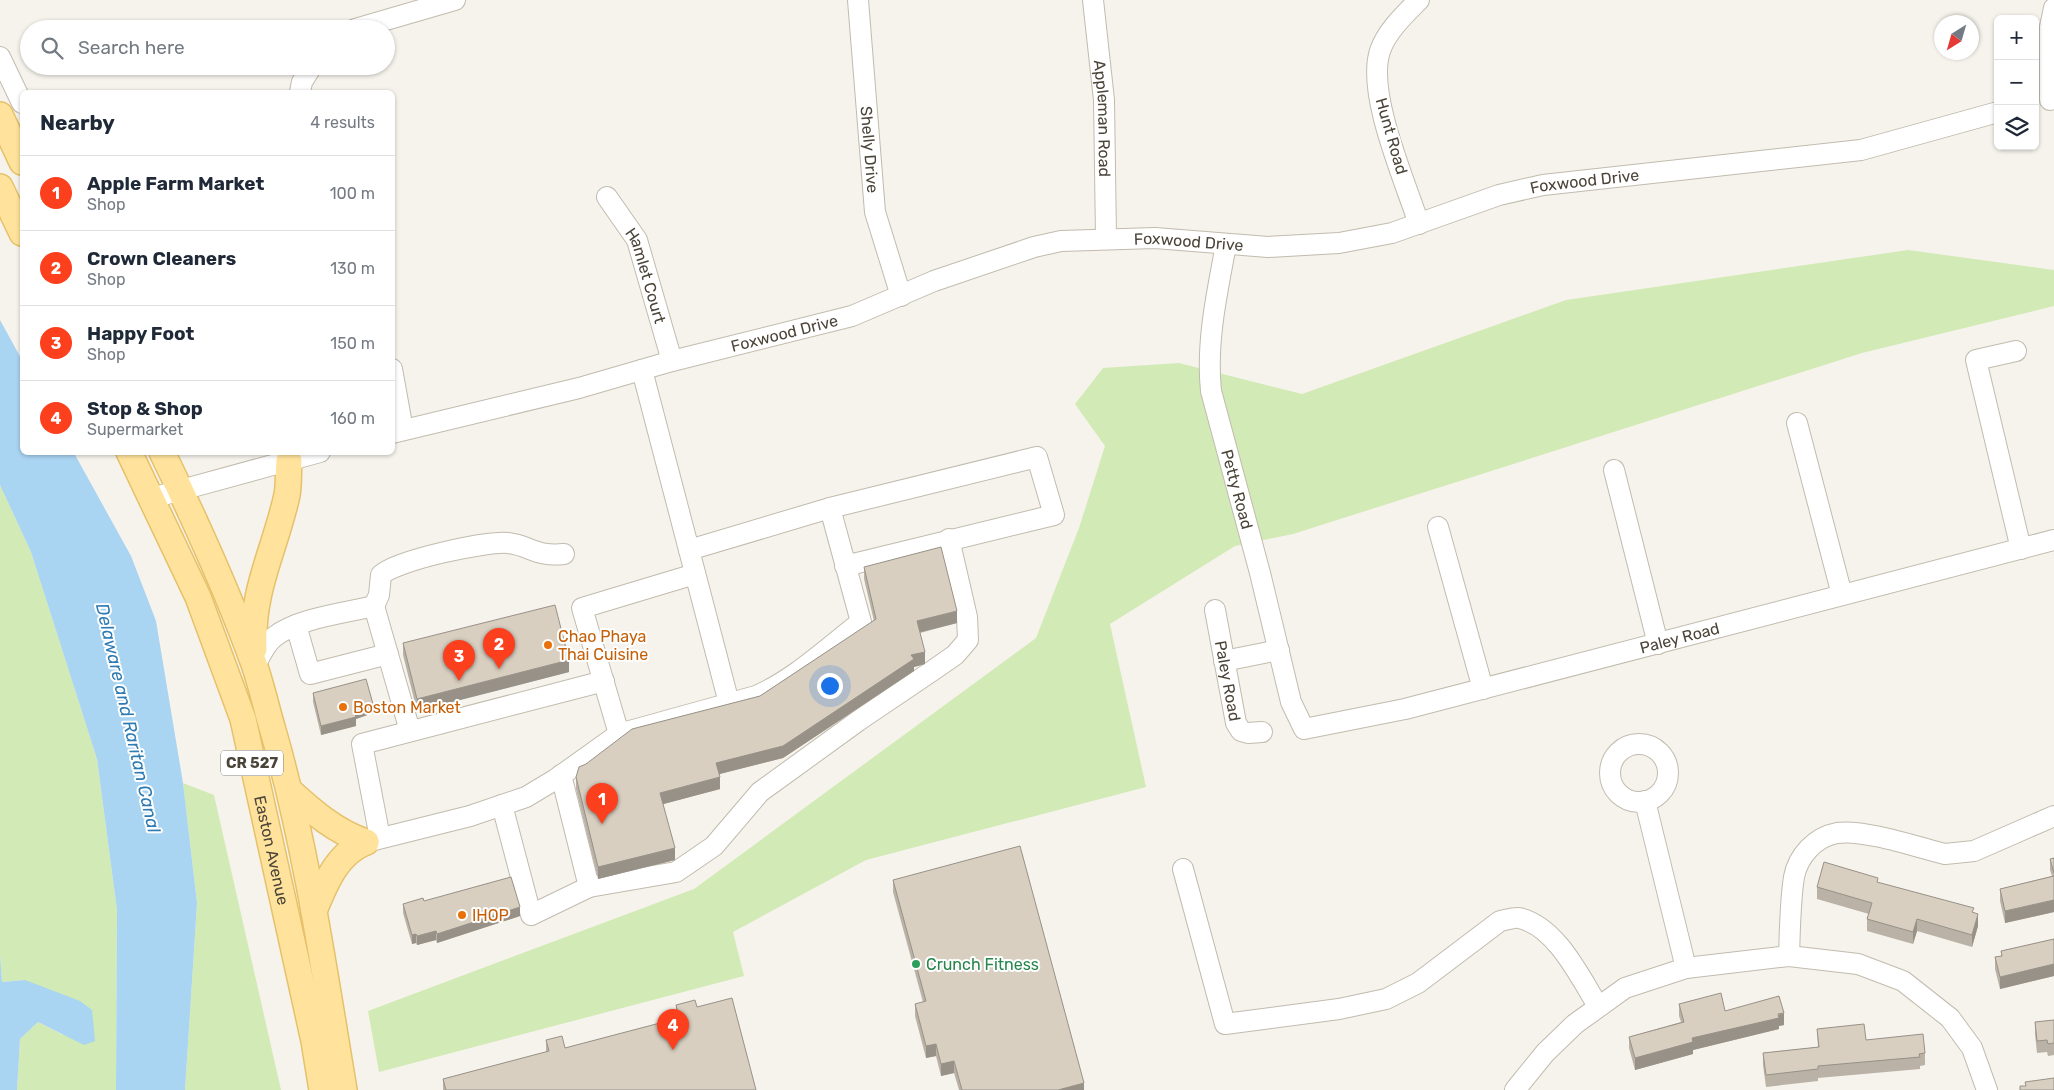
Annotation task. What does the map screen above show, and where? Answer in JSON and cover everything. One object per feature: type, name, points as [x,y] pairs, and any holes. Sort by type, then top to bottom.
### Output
[{"type":"main road","points":[[0,115],[20,158]]},
{"type":"main road","points":[[0,187],[20,222]]},
{"type":"main road","name":"Easton Avenue","points":[[131,455],[198,598],[243,719],[314,1041],[322,1090]]},
{"type":"main road","name":"Easton Avenue","points":[[163,455],[222,582],[255,666],[290,791],[314,911],[344,1090]]},
{"type":"main road","points":[[255,666],[253,627],[259,587],[287,494],[289,461]]},
{"type":"main road","points":[[290,791],[314,813],[332,826],[352,837],[373,840]]},
{"type":"main road","points":[[314,911],[325,883],[334,869],[355,846],[373,840]]},
{"type":"street","points":[[386,20],[455,0]]},
{"type":"street","name":"Shelly Drive","points":[[858,0],[875,212],[901,296]]},
{"type":"street","name":"Appleman Road","points":[[1093,0],[1104,100],[1106,238]]},
{"type":"street","name":"Hunt Road","points":[[1418,224],[1382,110],[1376,70],[1380,50],[1399,20],[1419,0]]},
{"type":"street","points":[[2046,101],[2050,27],[2054,8]]},
{"type":"street","points":[[0,57],[20,99]]},
{"type":"street","points":[[300,90],[306,75]]},
{"type":"street","name":"Foxwood Drive","points":[[398,431],[579,388],[672,361],[852,316],[934,281],[1034,247],[1061,241],[1106,238],[1154,238],[1268,247],[1340,243],[1392,233],[1499,195],[1543,185],[1861,150],[1994,113]]},
{"type":"street","name":"Hamlet Court","points":[[607,197],[637,240],[672,361]]},
{"type":"street","name":"Petty Road","points":[[1226,244],[1212,320],[1211,391],[1291,702],[1304,729]]},
{"type":"street","points":[[2016,351],[1976,360],[2021,549]]},
{"type":"street","points":[[642,370],[729,703]]},
{"type":"street","points":[[395,400],[398,431]]},
{"type":"street","points":[[1797,423],[1842,595]]},
{"type":"street","points":[[152,498],[310,455]]},
{"type":"street","points":[[689,550],[830,508],[1037,457],[1054,515],[949,539],[845,566]]},
{"type":"street","points":[[1614,470],[1658,644]]},
{"type":"street","points":[[604,681],[362,744],[373,840],[470,816],[526,797],[561,776],[619,734],[756,696],[774,688],[860,622],[830,508]]},
{"type":"street","points":[[1438,527],[1484,689]]},
{"type":"street","points":[[502,805],[531,915],[589,887],[676,872],[714,846],[760,792],[955,654],[968,640],[968,617],[949,539]]},
{"type":"street","name":"Paley Road","points":[[1304,729],[1405,709],[2054,540]]},
{"type":"street","points":[[410,731],[374,606],[379,595],[381,575],[386,571],[445,552],[496,543],[510,543],[539,554],[564,554]]},
{"type":"street","points":[[619,734],[582,608],[695,574]]},
{"type":"street","points":[[255,666],[274,637],[296,625],[374,606]]},
{"type":"street","name":"Paley Road","points":[[1215,610],[1236,723],[1240,730],[1248,733],[1262,732]]},
{"type":"street","points":[[296,625],[310,674],[388,654]]},
{"type":"street","points":[[1224,662],[1279,650]]},
{"type":"street","points":[[561,776],[589,887]]},
{"type":"street","points":[[1645,801],[1686,968]]},
{"type":"street","points":[[1789,956],[1794,876],[1801,856],[1814,843],[1836,833],[1858,834],[1945,854],[1960,854],[1974,851],[2054,816]]},
{"type":"street","points":[[1183,869],[1225,1024],[1339,1009],[1386,999],[1418,983],[1500,921],[1517,918],[1532,922],[1562,948],[1598,1006]]},
{"type":"street","points":[[1515,1090],[1552,1046],[1575,1024],[1625,988],[1686,968],[1789,956],[1858,964],[1904,981],[1950,1018],[1972,1048],[1987,1090]]},
{"type":"green space","points":[[1908,250],[2054,270],[2054,306],[1862,353],[1293,534],[1235,546],[1110,624],[1146,787],[866,860],[733,932],[744,976],[379,1072],[368,1011],[694,889],[1036,638],[1079,528],[1105,446],[1075,404],[1103,368],[1179,363],[1302,394],[1566,300]]},
{"type":"green space","points":[[0,485],[31,552],[97,759],[117,910],[116,1090],[17,1090],[20,1039],[38,1022],[63,1035],[25,980],[2,982],[0,954]]},
{"type":"green space","points":[[183,783],[214,795],[281,1090],[185,1090],[197,903]]},
{"type":"water","name":"Delaware and Raritan Canal","points":[[0,320],[20,356],[20,455],[75,455],[131,556],[156,621],[183,783],[197,903],[185,1090],[116,1090],[117,910],[97,759],[31,552],[0,485]]},
{"type":"water","points":[[0,954],[2,982],[25,980],[80,1001],[92,1010],[95,1041],[84,1045],[38,1022],[20,1039],[17,1090],[0,1090]]},
{"type":"building","points":[[941,547],[957,611],[917,621],[925,652],[911,655],[914,659],[783,746],[716,763],[720,777],[660,793],[675,848],[598,867],[576,777],[579,767],[586,764],[632,729],[760,696],[876,619],[864,567]]},
{"type":"building","points":[[555,605],[569,660],[417,699],[403,643]]},
{"type":"building","name":"Boston Market","points":[[366,679],[373,704],[354,711],[356,717],[321,726],[313,693]]},
{"type":"building","points":[[1020,846],[1084,1083],[1058,1090],[962,1090],[954,1061],[941,1064],[936,1044],[926,1046],[915,1004],[926,1001],[893,880]]},
{"type":"building","points":[[2054,858],[2054,873],[2050,859]]},
{"type":"building","points":[[1824,862],[1878,878],[1877,882],[1974,908],[1972,912],[1978,914],[1972,935],[1917,919],[1913,932],[1867,919],[1872,903],[1817,887]]},
{"type":"building","points":[[2054,876],[2054,900],[2005,911],[2000,889]]},
{"type":"building","name":"IHOP","points":[[511,877],[520,907],[437,934],[436,931],[417,936],[416,934],[412,935],[403,904],[423,898],[424,901]]},
{"type":"building","points":[[2054,939],[2054,964],[2000,977],[1995,957],[2002,956],[2001,951]]},
{"type":"building","points":[[1721,993],[1725,1011],[1779,996],[1784,1013],[1778,1014],[1779,1018],[1692,1038],[1693,1042],[1635,1058],[1629,1037],[1684,1022],[1679,1004]]},
{"type":"building","points":[[732,998],[756,1090],[446,1090],[443,1079],[549,1051],[546,1040],[562,1036],[565,1048],[679,1018],[676,1005],[695,1000],[697,1007]]},
{"type":"building","points":[[2054,1020],[2054,1043],[2048,1044],[2047,1040],[2037,1041],[2035,1022]]},
{"type":"building","points":[[1864,1024],[1866,1040],[1923,1034],[1925,1053],[1919,1054],[1920,1057],[1818,1066],[1818,1069],[1766,1075],[1763,1053],[1819,1047],[1817,1029]]},
{"type":"building","points":[[2054,1078],[2054,1090],[2020,1090],[2020,1086],[2026,1086],[2025,1082]]},
{"type":"place","name":"Chao Phaya Thai Cuisine","points":[[548,645]]},
{"type":"place","name":"Crown Cleaners","points":[[499,669]]},
{"type":"place","name":"Happy Foot","points":[[459,681]]},
{"type":"place","name":"Boston Market","points":[[343,707]]},
{"type":"place","name":"Apple Farm Market","points":[[602,824]]},
{"type":"place","name":"IHOP","points":[[462,915]]},
{"type":"place","name":"Crunch Fitness","points":[[916,964]]},
{"type":"place","name":"Stop & Shop","points":[[673,1050]]}]
